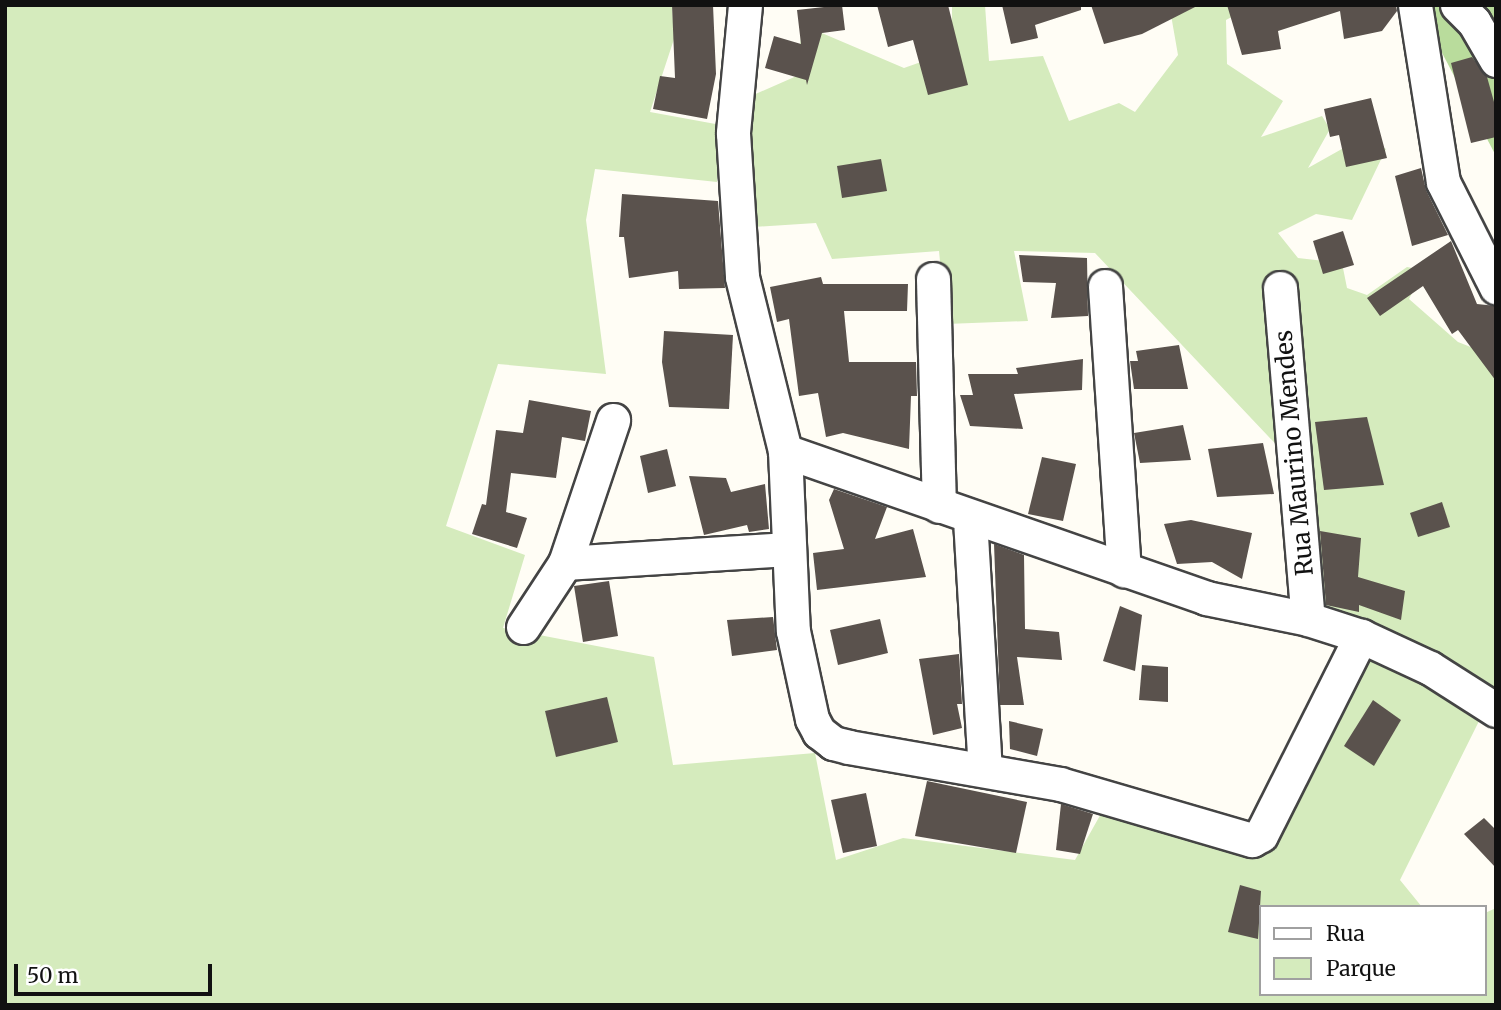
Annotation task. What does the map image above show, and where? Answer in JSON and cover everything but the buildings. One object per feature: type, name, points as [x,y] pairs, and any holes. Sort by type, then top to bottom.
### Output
[{"type":"street","points":[[745,5],[733,133],[742,277],[785,451],[793,631],[812,719],[819,732],[832,743],[849,747],[985,768],[1060,783],[1252,840],[1261,835],[1361,636]]},
{"type":"street","points":[[1415,5],[1443,182],[1496,287]]},
{"type":"street","points":[[1457,5],[1474,22],[1496,60]]},
{"type":"street","points":[[933,279],[939,506]]},
{"type":"street","points":[[1105,286],[1124,570]]},
{"type":"street","name":"Rua Maurino Mendes","points":[[1280,288],[1308,619]]},
{"type":"street","points":[[523,627],[565,563],[613,420]]},
{"type":"street","points":[[785,451],[970,519],[1206,598],[1308,619],[1361,636],[1430,668],[1496,710]]},
{"type":"street","points":[[970,519],[985,768]]},
{"type":"street","points":[[565,563],[788,549]]},
{"type":"green space","points":[[5,5],[672,5],[674,39],[650,112],[721,125],[717,182],[595,169],[586,220],[606,374],[498,364],[446,526],[525,555],[503,628],[654,657],[673,765],[815,753],[836,860],[903,838],[1075,860],[1107,803],[1256,850],[1364,647],[1485,709],[1400,880],[1420,905],[1260,905],[1260,996],[1487,996],[1487,912],[1496,908],[1496,1005],[5,1005]]},
{"type":"green space","points":[[952,5],[985,5],[989,61],[1043,56],[1069,121],[1119,103],[1135,112],[1178,55],[1171,15],[1188,5],[1254,5],[1226,20],[1227,64],[1283,101],[1261,137],[1322,116],[1330,129],[1308,168],[1365,136],[1386,149],[1352,220],[1316,214],[1278,233],[1298,258],[1342,263],[1347,288],[1367,295],[1407,267],[1424,270],[1409,299],[1458,342],[1496,357],[1496,701],[1298,617],[1287,456],[1095,253],[1014,251],[1028,321],[946,324],[939,251],[832,259],[816,223],[754,227],[751,96],[808,71],[799,51],[803,25],[904,68],[952,51]]},
{"type":"green space","points":[[1417,5],[1496,5],[1496,156]]}]
